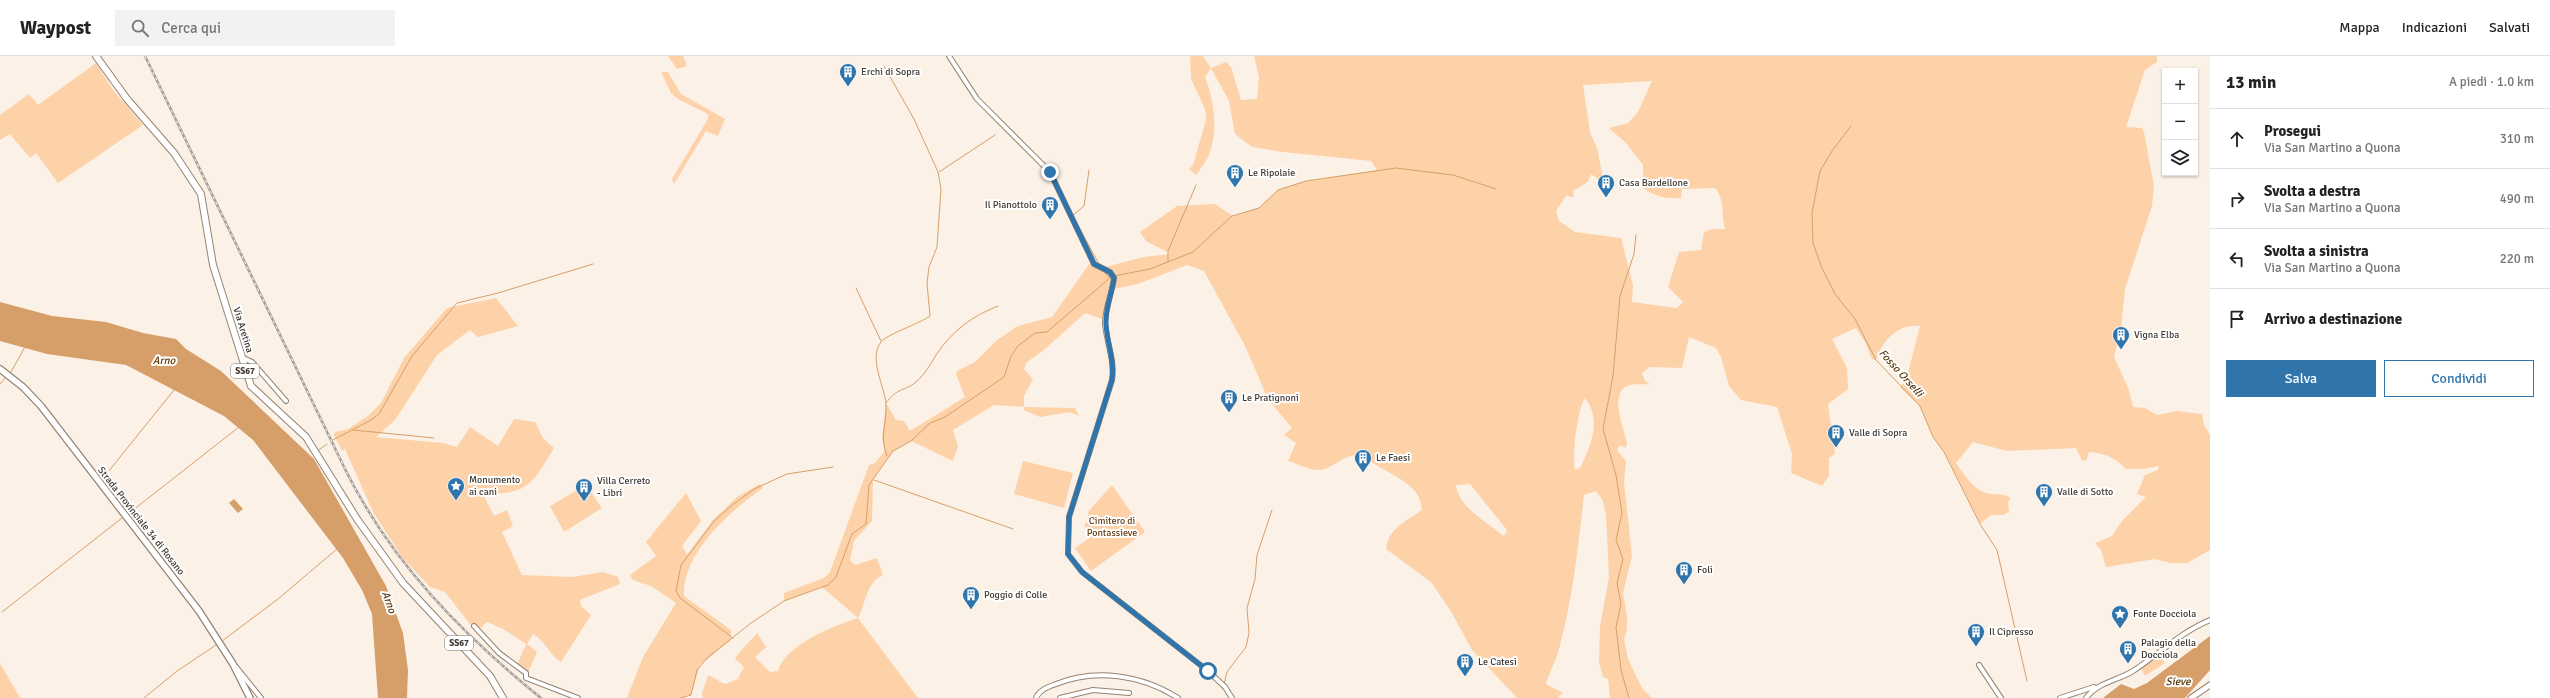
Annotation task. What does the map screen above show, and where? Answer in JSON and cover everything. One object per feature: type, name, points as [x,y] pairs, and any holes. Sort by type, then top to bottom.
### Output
[{"type":"main road","name":"Via Aretina","points":[[96,56],[115,85],[162,137],[195,182],[203,206],[212,265],[251,386],[306,437],[357,519],[410,592],[490,676],[503,698]]},
{"type":"main road","name":"Strada Provinciale 34 di Rosano","points":[[0,368],[23,387],[41,406],[199,611],[227,655],[250,698]]},
{"type":"street","points":[[949,56],[978,99],[1050,172],[1094,264],[1110,272],[1114,278],[1105,313],[1114,367],[1112,380],[1069,517],[1068,554],[1082,572],[1208,671],[1225,687],[1232,698]]},
{"type":"street","points":[[241,357],[252,362],[286,401]]},
{"type":"street","points":[[2060,698],[2097,687],[2129,673],[2193,627],[2210,620]]},
{"type":"street","points":[[474,626],[500,653],[526,673],[526,678],[578,698]]},
{"type":"street","points":[[227,655],[261,698]]},
{"type":"street","points":[[1979,665],[2002,698]]},
{"type":"street","points":[[1036,698],[1041,691],[1061,682],[1103,676],[1141,681],[1178,698]]},
{"type":"street","points":[[2191,698],[2210,685]]},
{"type":"street","points":[[2080,692],[2085,698],[2097,687]]},
{"type":"street","points":[[1060,698],[1091,690],[1129,693]]},
{"type":"green space","points":[[668,56],[683,56],[687,66],[677,69]]},
{"type":"green space","points":[[1190,56],[1203,56],[1211,68],[1205,77],[1213,106],[1214,127],[1208,157],[1196,175],[1189,169],[1193,165],[1206,120],[1205,109],[1191,79]]},
{"type":"green space","points":[[1254,56],[2157,56],[2157,62],[2145,70],[2126,127],[2142,128],[2144,132],[2154,186],[2152,206],[2125,289],[2121,330],[2114,357],[2129,390],[2133,407],[2145,408],[2157,415],[2177,411],[2202,414],[2204,425],[2210,435],[2210,550],[2187,563],[2170,563],[2155,559],[2106,567],[2101,550],[2095,543],[2112,536],[2122,521],[2146,497],[2137,494],[2145,475],[2158,470],[2159,466],[2144,469],[2126,469],[2109,457],[2089,452],[2086,461],[2082,460],[2076,448],[2007,451],[1973,442],[1956,463],[1968,479],[1979,490],[1986,493],[2008,496],[2011,498],[2008,502],[2009,512],[2003,515],[1991,515],[1980,524],[1944,452],[1933,437],[1920,406],[1900,387],[1907,377],[1920,326],[1905,327],[1892,334],[1883,346],[1876,360],[1872,359],[1865,342],[1856,328],[1832,339],[1847,368],[1848,389],[1828,404],[1835,454],[1829,458],[1829,476],[1822,486],[1791,473],[1792,454],[1777,407],[1741,400],[1729,386],[1721,357],[1716,348],[1689,337],[1682,368],[1650,367],[1642,373],[1645,381],[1650,384],[1636,384],[1627,386],[1622,390],[1618,404],[1627,443],[1626,448],[1620,445],[1617,450],[1626,461],[1624,482],[1632,556],[1623,593],[1627,616],[1627,629],[1624,639],[1628,659],[1642,688],[1652,698],[1610,698],[1608,679],[1603,677],[1599,662],[1600,627],[1609,577],[1606,514],[1602,499],[1596,491],[1584,495],[1568,611],[1558,653],[1546,684],[1563,693],[1557,698],[1517,698],[1472,650],[1452,613],[1431,582],[1386,549],[1387,542],[1394,531],[1422,510],[1420,499],[1415,491],[1398,478],[1369,461],[1362,454],[1351,456],[1321,470],[1306,468],[1288,461],[1296,443],[1284,435],[1292,428],[1268,399],[1245,346],[1204,271],[1187,265],[1138,284],[1113,289],[1105,320],[1085,313],[1044,350],[1027,362],[1024,369],[1033,379],[1024,396],[1024,407],[994,405],[953,430],[958,446],[953,461],[911,441],[893,451],[873,479],[872,521],[854,541],[850,560],[855,565],[877,558],[883,575],[877,578],[870,588],[858,618],[822,587],[784,601],[784,593],[824,578],[830,572],[869,465],[875,463],[885,451],[882,438],[886,403],[896,420],[904,421],[910,431],[965,397],[956,374],[957,371],[975,362],[997,340],[1018,326],[1052,317],[1092,260],[1102,268],[1143,257],[1171,254],[1146,241],[1140,232],[1177,206],[1215,204],[1233,216],[1259,208],[1278,190],[1306,181],[1377,170],[1371,161],[1283,152],[1252,147],[1235,134],[1229,101],[1211,68],[1226,62],[1231,67],[1241,100],[1257,99],[1259,77]],"holes":[[[1652,81],[1638,112],[1628,123],[1609,128],[1626,143],[1643,165],[1643,188],[1648,191],[1661,197],[1681,198],[1682,189],[1715,188],[1722,202],[1725,229],[1712,229],[1704,232],[1701,250],[1679,252],[1668,287],[1683,302],[1677,308],[1632,302],[1633,285],[1621,238],[1575,232],[1559,221],[1556,211],[1566,196],[1574,197],[1573,191],[1588,182],[1591,174],[1604,183],[1597,148],[1590,132],[1583,85]],[[1585,398],[1590,406],[1594,424],[1588,451],[1580,468],[1575,470],[1574,454],[1576,433],[1582,404]],[[1470,484],[1507,530],[1504,536],[1482,520],[1468,507],[1458,493],[1456,485]]]},
{"type":"green space","points":[[96,63],[113,90],[143,125],[58,183],[36,153],[30,158],[10,134],[0,140],[0,115],[29,94],[38,105]]},
{"type":"green space","points":[[661,72],[668,72],[681,94],[725,119],[718,136],[706,131],[674,184],[672,179],[708,119],[708,114],[678,99],[671,93]]},
{"type":"green space","points":[[496,298],[518,326],[478,337],[470,330],[437,355],[395,420],[376,437],[443,443],[457,447],[470,427],[498,446],[514,419],[535,422],[543,438],[554,448],[535,478],[521,489],[511,492],[485,494],[484,496],[494,516],[507,510],[513,526],[502,532],[522,575],[572,577],[603,572],[618,577],[620,584],[580,600],[581,606],[591,615],[561,662],[553,656],[541,640],[533,634],[527,644],[537,652],[528,673],[517,665],[526,644],[503,629],[487,622],[476,632],[445,592],[430,587],[402,557],[373,512],[345,449],[342,451],[334,435],[335,432],[348,429],[369,415],[381,403],[404,358],[447,308]]},
{"type":"green space","points":[[1024,407],[1075,408],[1079,416],[1070,412],[1040,417],[1024,410]]},
{"type":"green space","name":"Cimitero di Pontassieve","points":[[1023,461],[1073,473],[1064,508],[1014,494]]},
{"type":"green space","points":[[760,484],[763,488],[736,509],[710,534],[699,549],[685,580],[684,596],[731,630],[731,640],[700,665],[691,695],[681,698],[627,698],[643,657],[676,603],[651,586],[633,580],[630,575],[656,556],[646,542],[686,493],[701,521],[682,546],[687,555],[713,520],[737,497]]},
{"type":"green space","points":[[586,485],[602,508],[564,532],[550,506]]},
{"type":"green space","name":"Cimitero di Pontassieve","points":[[1112,485],[1145,532],[1091,571],[1075,548],[1091,537],[1084,525],[1089,520],[1088,512]]},
{"type":"green space","points":[[858,618],[918,698],[703,698],[702,693],[708,675],[725,684],[741,678],[738,678],[744,667],[735,659],[757,633],[766,647],[755,657],[770,672],[778,671],[783,661],[800,645],[823,632]]},
{"type":"green space","points":[[2160,656],[2165,663],[2145,676],[2141,668]]},
{"type":"green space","points":[[0,663],[20,698],[0,698]]},
{"type":"water","name":"Arno","points":[[0,302],[52,316],[106,322],[143,333],[176,339],[186,349],[221,371],[314,459],[386,586],[403,633],[408,670],[407,698],[378,698],[372,614],[362,590],[343,558],[253,440],[224,416],[126,365],[47,354],[0,341]]},
{"type":"water","points":[[234,499],[243,509],[238,513],[229,503]]},
{"type":"water","name":"Sieve","points":[[2210,636],[2210,670],[2185,698],[2103,698],[2121,684],[2134,689],[2147,683]]},
{"type":"waterway","points":[[884,66],[914,119],[938,172],[941,189],[937,247],[929,267],[927,283],[930,316],[884,339],[877,349],[876,356],[878,373],[886,405],[883,437],[887,456]]},
{"type":"waterway","name":"Fosso Orselli","points":[[1851,126],[1832,151],[1820,171],[1812,213],[1813,243],[1821,266],[1835,294],[1855,319],[1876,360],[1920,406],[1933,437],[1944,452],[1980,524],[1997,550],[2027,681]]},
{"type":"waterway","points":[[939,172],[995,135]]},
{"type":"waterway","points":[[1114,276],[1150,269],[1193,252],[1232,216],[1259,208],[1278,190],[1306,181],[1396,168],[1453,175],[1496,189]]},
{"type":"waterway","points":[[1072,216],[1084,206],[1089,170]]},
{"type":"waterway","points":[[1168,261],[1168,251],[1196,185]]},
{"type":"waterway","points":[[1075,220],[1099,264]]},
{"type":"waterway","points":[[1629,698],[1621,670],[1616,627],[1621,604],[1617,583],[1623,559],[1616,540],[1622,513],[1616,475],[1603,429],[1613,376],[1620,296],[1634,254],[1636,235]]},
{"type":"waterway","points":[[331,441],[371,420],[379,414],[412,356],[457,303],[498,293],[593,264]]},
{"type":"waterway","points":[[1104,272],[1109,277]]},
{"type":"waterway","points":[[681,698],[691,695],[697,670],[707,658],[751,623],[784,601],[828,585],[836,577],[852,534],[866,524],[869,485],[893,451],[911,441],[930,423],[945,417],[1004,377],[1011,356],[1018,346],[1035,333],[1047,332],[1111,277]]},
{"type":"waterway","points":[[856,288],[881,341]]},
{"type":"waterway","points":[[886,403],[894,394],[912,385],[919,379],[942,346],[963,325],[980,314],[998,306]]},
{"type":"waterway","points":[[11,372],[25,347]]},
{"type":"waterway","points":[[0,384],[6,377]]},
{"type":"waterway","points":[[104,477],[174,390]]},
{"type":"waterway","points":[[128,514],[239,427]]},
{"type":"waterway","points":[[353,430],[434,438]]},
{"type":"waterway","points":[[319,450],[327,444]]},
{"type":"waterway","points":[[733,638],[680,598],[676,591],[681,565],[714,521],[754,489],[787,474],[833,467]]},
{"type":"waterway","points":[[874,480],[1013,529]]},
{"type":"waterway","points":[[1224,684],[1227,672],[1246,647],[1249,633],[1247,608],[1255,579],[1257,555],[1272,510]]},
{"type":"waterway","points":[[2,612],[122,518]]},
{"type":"waterway","points":[[222,641],[278,599],[337,549]]},
{"type":"waterway","points":[[144,698],[177,671],[216,645]]},
{"type":"railway","points":[[145,56],[346,471],[364,505],[407,566],[431,595],[484,648],[541,698]]},
{"type":"place","name":"Erchi di Sopra","points":[[848,87]]},
{"type":"place","name":"Le Ripolaie","points":[[1235,188]]},
{"type":"place","name":"Casa Bardellone","points":[[1606,198]]},
{"type":"place","name":"Il Pianottolo","points":[[1050,220]]},
{"type":"place","name":"Vigna Elba","points":[[2121,350]]},
{"type":"place","name":"Le Pratignoni","points":[[1229,413]]},
{"type":"place","name":"Valle di Sopra","points":[[1836,448]]},
{"type":"place","name":"Le Faesi","points":[[1363,473]]},
{"type":"place","name":"Monumento ai cani","points":[[456,501]]},
{"type":"place","name":"Villa Cerreto - Libri","points":[[584,502]]},
{"type":"place","name":"Valle di Sotto","points":[[2044,507]]},
{"type":"place","name":"Foli","points":[[1684,585]]},
{"type":"place","name":"Poggio di Colle","points":[[971,610]]},
{"type":"place","name":"Fonte Docciola","points":[[2120,629]]},
{"type":"place","name":"Il Cipresso","points":[[1976,647]]},
{"type":"place","name":"Palagio della Docciola","points":[[2128,664]]},
{"type":"place","name":"Le Catesi","points":[[1465,677]]},
{"type":"route","points":[[1050,172],[1066,210],[1094,264],[1110,272],[1114,278],[1105,313],[1114,367],[1112,380],[1069,517],[1067,542],[1068,554],[1082,572],[1103,586],[1123,605],[1167,641],[1208,671]]}]
